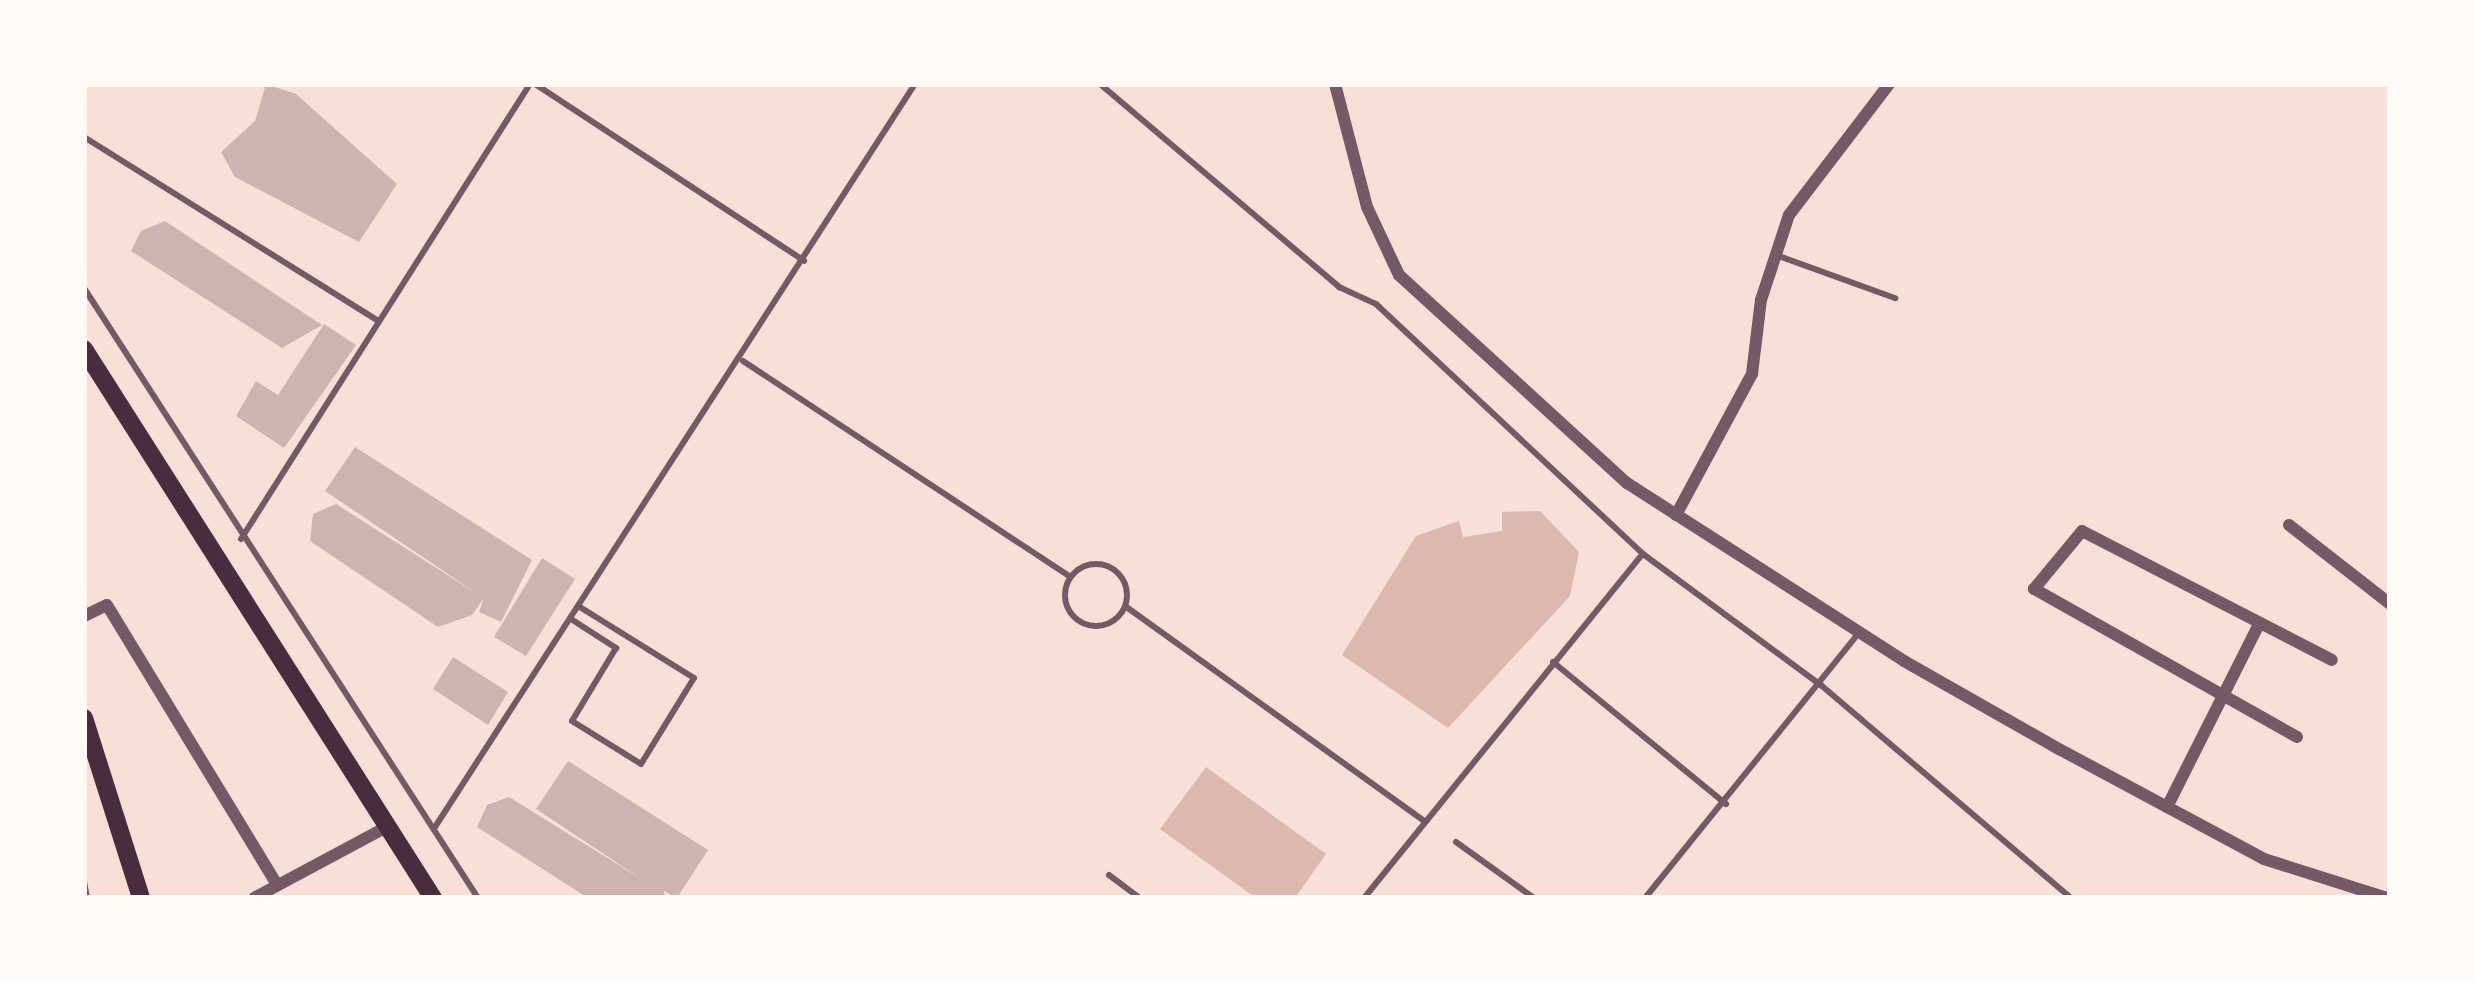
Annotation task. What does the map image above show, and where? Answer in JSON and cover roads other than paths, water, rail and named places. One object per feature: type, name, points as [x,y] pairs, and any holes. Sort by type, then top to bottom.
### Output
[{"type":"main road","points":[[84,349],[433,898]]},
{"type":"main road","points":[[84,718],[141,898]]},
{"type":"street","points":[[1335,84],[1366,207],[1399,275],[1627,484],[1859,632],[2167,808],[2264,859],[2387,898]]},
{"type":"street","points":[[1676,515],[1752,374],[1761,300],[1790,215],[1888,84]]},
{"type":"street","points":[[2289,525],[2390,604]]},
{"type":"street","points":[[2297,737],[2034,590],[2082,531],[2332,660]]},
{"type":"street","points":[[84,616],[107,604],[277,885]]},
{"type":"street","points":[[2167,808],[2259,624]]},
{"type":"street","points":[[254,898],[388,826]]},
{"type":"lane","points":[[241,539],[532,84],[804,261]]},
{"type":"lane","points":[[435,827],[742,360],[915,84]]},
{"type":"lane","points":[[1100,84],[1339,287],[1376,304],[1643,554],[1822,686],[2071,898]]},
{"type":"lane","points":[[84,137],[378,321]]},
{"type":"lane","points":[[1776,255],[1895,298]]},
{"type":"lane","points":[[84,288],[241,539],[478,898]]},
{"type":"lane","points":[[742,360],[1070,577]]},
{"type":"lane","points":[[1364,898],[1643,554]]},
{"type":"lane","points":[[1086,565],[1115,570],[1126,586],[1125,606],[1112,622],[1081,623],[1064,597],[1070,577],[1086,565]]},
{"type":"lane","points":[[1125,606],[1425,822]]},
{"type":"lane","points":[[572,620],[616,648],[572,721],[641,764],[694,678],[580,607]]},
{"type":"lane","points":[[1645,898],[1822,686],[1859,632]]},
{"type":"lane","points":[[1553,662],[1726,804]]},
{"type":"lane","points":[[1456,842],[1534,898]]},
{"type":"lane","points":[[1109,875],[1140,898]]},
{"type":"lane","points":[[84,881],[87,898]]}]
